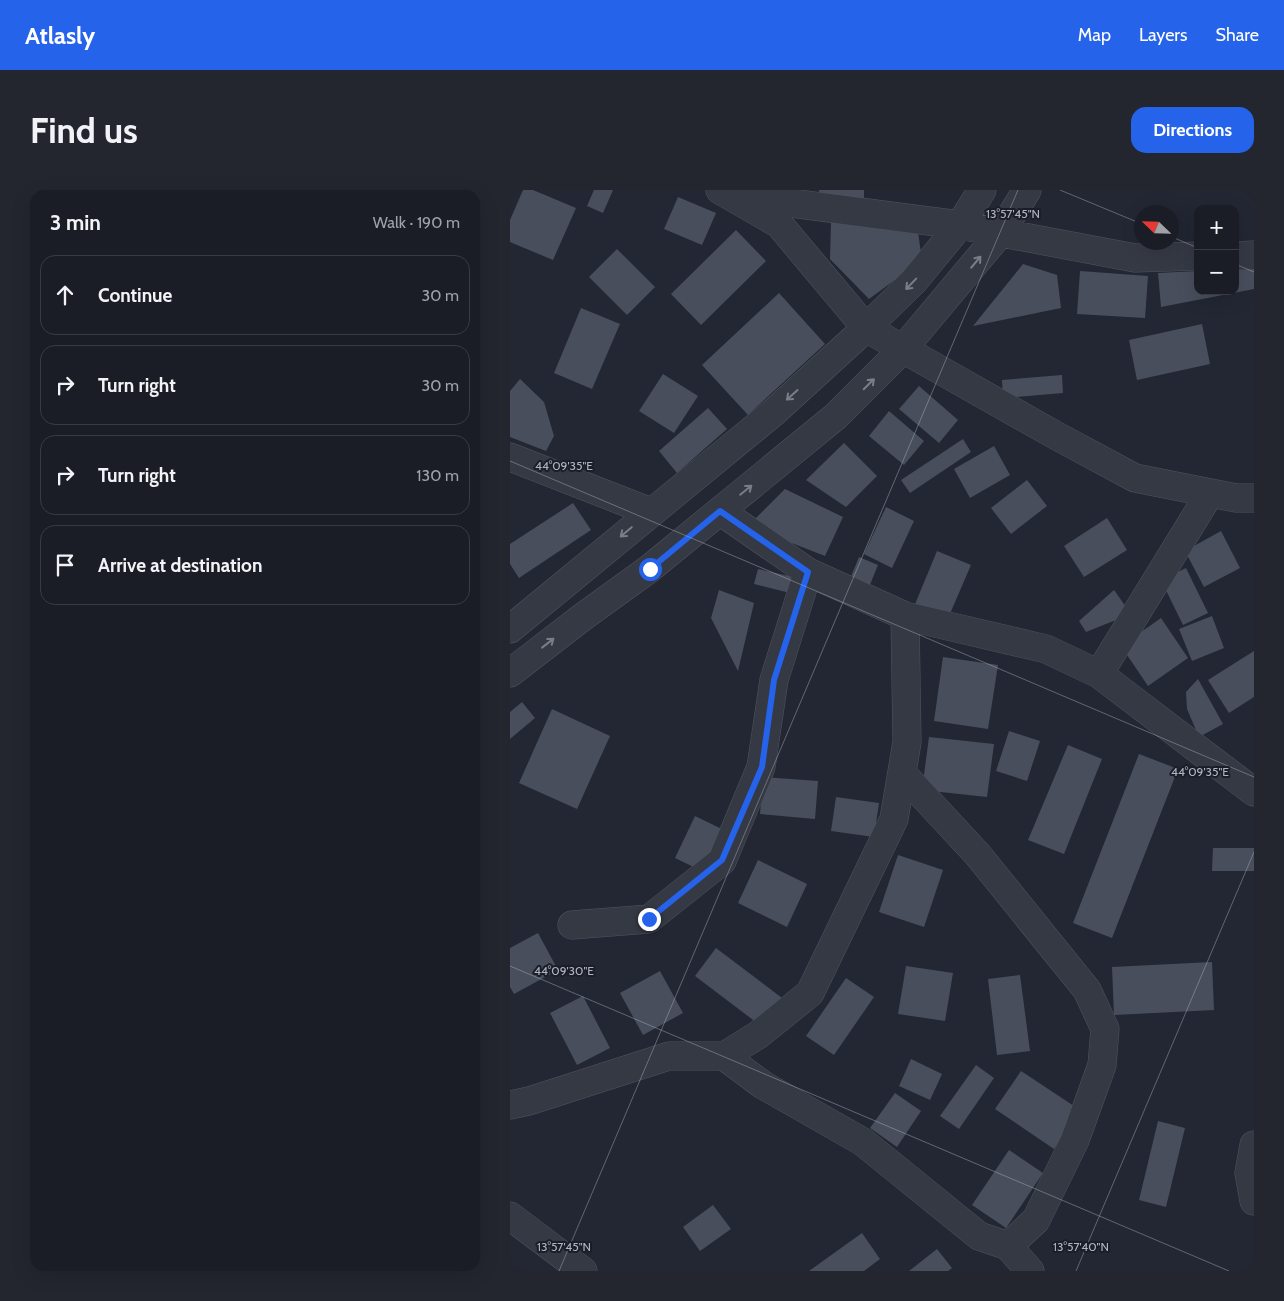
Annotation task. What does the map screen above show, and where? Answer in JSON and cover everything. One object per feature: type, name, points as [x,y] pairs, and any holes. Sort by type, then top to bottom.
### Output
[{"type":"street","points":[[720,190],[779,224],[866,328],[1135,478],[1236,498],[1254,498]]},
{"type":"street","points":[[724,190],[768,195],[960,225],[1135,258],[1194,256]]},
{"type":"street","points":[[510,629],[774,412],[866,328],[914,281],[960,225],[982,190]]},
{"type":"street","points":[[510,673],[584,616],[650,569],[836,416],[903,349],[1001,232],[1027,190]]},
{"type":"street","points":[[1239,256],[1254,255]]},
{"type":"street","points":[[510,457],[652,512]]},
{"type":"street","points":[[1099,674],[1210,493]]},
{"type":"street","points":[[720,511],[808,572],[905,616],[1046,649],[1099,674],[1254,792]]},
{"type":"street","points":[[572,924],[649,919],[722,860],[762,767],[774,680],[808,572]]},
{"type":"street","points":[[510,1105],[529,1101],[669,1056],[724,1056],[758,1035],[810,993],[894,819],[907,742],[905,616]]},
{"type":"street","points":[[902,773],[978,855],[1087,990],[1105,1029],[1102,1065],[1076,1140],[1036,1220],[1008,1246]]},
{"type":"street","points":[[724,1056],[763,1085],[862,1142],[979,1236],[1008,1246],[1030,1271]]},
{"type":"street","points":[[1254,1145],[1249,1173],[1254,1201]]},
{"type":"street","points":[[510,1216],[583,1271]]},
{"type":"building","points":[[523,190],[533,190],[576,208],[553,260],[510,242],[510,220]]},
{"type":"building","points":[[594,190],[613,190],[603,213],[587,206]]},
{"type":"building","points":[[819,190],[864,190],[864,201],[819,201]]},
{"type":"building","points":[[678,197],[716,213],[702,245],[664,229]]},
{"type":"building","points":[[831,222],[918,232],[922,260],[869,299],[830,259]]},
{"type":"building","points":[[736,230],[766,261],[701,325],[671,294]]},
{"type":"building","points":[[617,249],[655,287],[627,315],[589,277]]},
{"type":"building","points":[[1023,264],[1057,275],[1061,308],[973,326]]},
{"type":"building","points":[[1254,269],[1254,289],[1239,292],[1239,270]]},
{"type":"building","points":[[1080,271],[1148,276],[1145,318],[1077,314]]},
{"type":"building","points":[[1194,271],[1194,295],[1223,295],[1161,307],[1158,273]]},
{"type":"building","points":[[779,293],[825,344],[748,415],[702,365]]},
{"type":"building","points":[[581,308],[620,324],[592,389],[554,373]]},
{"type":"building","points":[[1202,324],[1210,364],[1137,380],[1129,340]]},
{"type":"building","points":[[663,374],[698,396],[674,433],[639,411]]},
{"type":"building","points":[[1062,375],[1063,393],[1003,398],[1002,380]]},
{"type":"building","points":[[520,379],[544,402],[554,436],[546,451],[510,437],[510,391]]},
{"type":"building","points":[[919,386],[958,420],[939,443],[899,409]]},
{"type":"building","points":[[708,408],[727,429],[677,473],[659,451]]},
{"type":"building","points":[[889,411],[924,441],[904,465],[869,436]]},
{"type":"building","points":[[963,439],[971,452],[910,493],[901,480]]},
{"type":"building","points":[[844,443],[877,476],[846,507],[806,480]]},
{"type":"building","points":[[994,446],[1010,475],[970,498],[954,469]]},
{"type":"building","points":[[1027,480],[1047,506],[1011,534],[991,508]]},
{"type":"building","points":[[785,489],[843,517],[825,556],[748,526]]},
{"type":"building","points":[[573,503],[591,530],[519,578],[510,564],[510,544]]},
{"type":"building","points":[[886,507],[914,521],[892,568],[864,554]]},
{"type":"building","points":[[1107,518],[1127,550],[1084,577],[1064,546]]},
{"type":"building","points":[[1221,531],[1240,568],[1204,587],[1185,551]]},
{"type":"building","points":[[937,551],[971,565],[946,623],[913,609]]},
{"type":"building","points":[[859,557],[878,565],[867,592],[848,584]]},
{"type":"building","points":[[1186,568],[1208,613],[1183,625],[1161,580]]},
{"type":"building","points":[[758,569],[798,578],[794,594],[754,584]]},
{"type":"building","points":[[719,590],[754,603],[738,671],[711,618]]},
{"type":"building","points":[[1114,590],[1131,614],[1086,632],[1079,621]]},
{"type":"building","points":[[1212,616],[1224,648],[1192,661],[1179,629]]},
{"type":"building","points":[[1161,618],[1188,658],[1148,686],[1121,646]]},
{"type":"building","points":[[1254,651],[1254,697],[1229,713],[1208,680]]},
{"type":"building","points":[[943,657],[998,665],[988,729],[934,721]]},
{"type":"building","points":[[1198,679],[1223,724],[1199,737],[1187,709],[1186,692]]},
{"type":"building","points":[[522,702],[535,718],[510,739],[510,712]]},
{"type":"building","points":[[552,709],[610,736],[577,809],[519,783]]},
{"type":"building","points":[[1009,731],[1040,741],[1027,781],[996,771]]},
{"type":"building","points":[[929,737],[994,744],[987,797],[922,790]]},
{"type":"building","points":[[1068,745],[1102,759],[1064,854],[1028,840]]},
{"type":"building","points":[[1139,754],[1178,769],[1112,938],[1073,923]]},
{"type":"building","points":[[763,777],[818,781],[815,819],[760,814]]},
{"type":"building","points":[[836,797],[879,803],[874,837],[831,831]]},
{"type":"building","points":[[695,816],[724,830],[704,872],[675,858]]},
{"type":"building","points":[[1213,848],[1254,848],[1254,871],[1212,871]]},
{"type":"building","points":[[898,855],[943,870],[924,927],[879,912]]},
{"type":"building","points":[[758,860],[807,884],[787,927],[738,903]]},
{"type":"building","points":[[538,933],[558,970],[514,994],[510,987],[510,948]]},
{"type":"building","points":[[716,948],[782,998],[761,1026],[695,976]]},
{"type":"building","points":[[1212,962],[1214,1010],[1114,1015],[1112,967]]},
{"type":"building","points":[[906,966],[953,973],[945,1021],[898,1014]]},
{"type":"building","points":[[660,971],[683,1013],[643,1035],[620,993]]},
{"type":"building","points":[[1020,975],[1030,1051],[997,1055],[988,979]]},
{"type":"building","points":[[846,978],[874,997],[834,1055],[806,1036]]},
{"type":"building","points":[[583,996],[610,1048],[577,1065],[550,1013]]},
{"type":"building","points":[[911,1059],[942,1074],[930,1100],[899,1086]]},
{"type":"building","points":[[976,1065],[994,1078],[959,1129],[940,1116]]},
{"type":"building","points":[[1021,1071],[1080,1110],[1054,1149],[995,1109]]},
{"type":"building","points":[[895,1093],[921,1111],[897,1147],[870,1128]]},
{"type":"building","points":[[1158,1121],[1185,1128],[1166,1207],[1139,1200]]},
{"type":"building","points":[[1009,1150],[1043,1173],[1006,1228],[972,1205]]},
{"type":"building","points":[[713,1205],[731,1229],[700,1251],[683,1227]]},
{"type":"building","points":[[862,1233],[880,1259],[864,1271],[809,1271]]},
{"type":"building","points":[[937,1249],[952,1268],[948,1271],[909,1271]]},
{"type":"route","points":[[649,919],[722,860],[762,767],[774,680],[808,572],[720,511],[650,569]]}]
